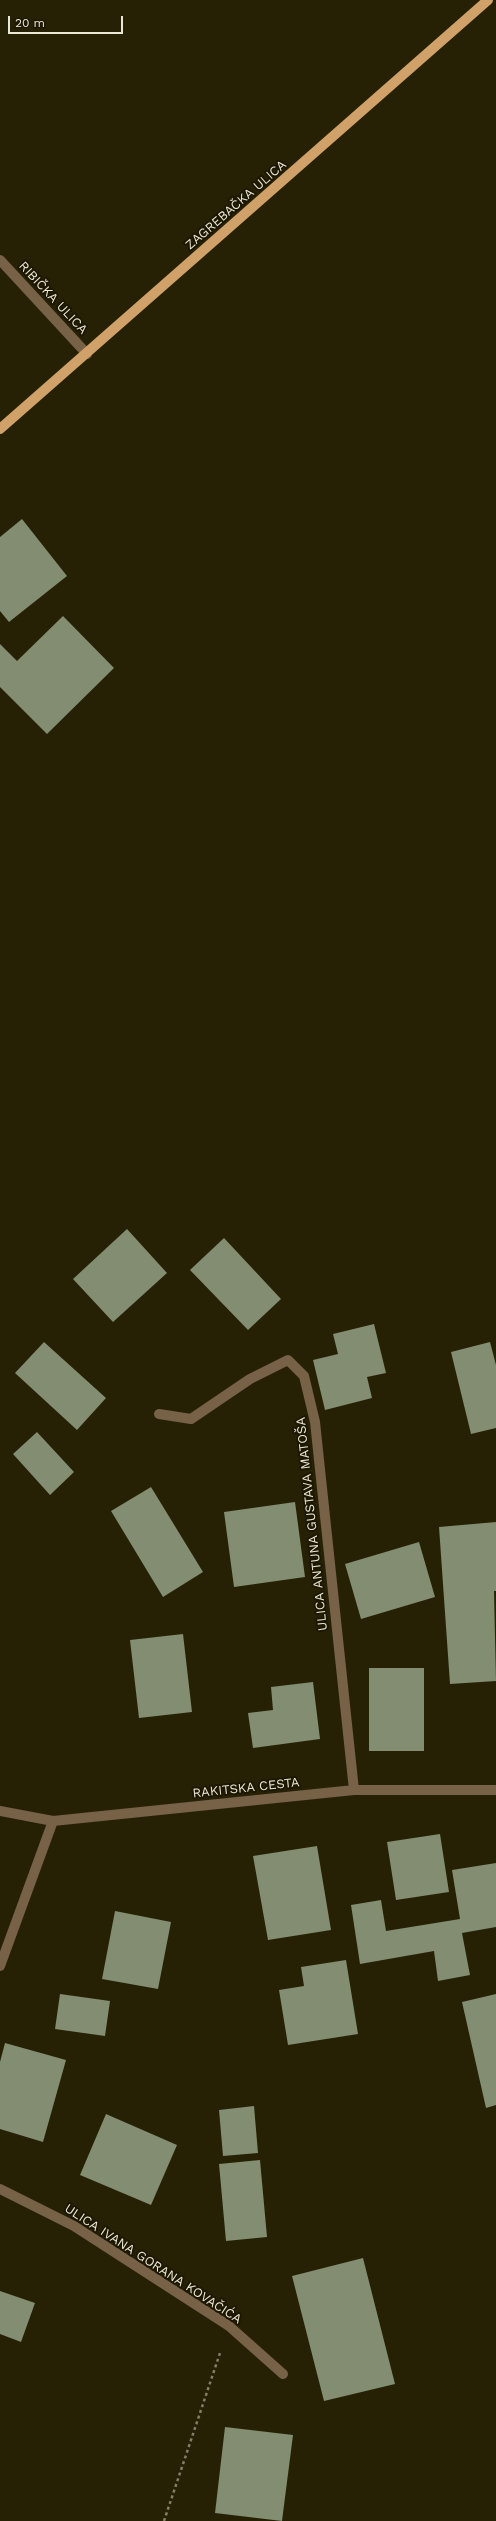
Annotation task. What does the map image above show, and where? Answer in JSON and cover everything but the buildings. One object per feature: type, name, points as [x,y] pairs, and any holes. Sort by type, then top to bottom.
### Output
[{"type":"main road","name":"ZAGREBAČKA ULICA","points":[[0,429],[488,0]]},
{"type":"street","name":"RIBIČKA ULICA","points":[[0,260],[87,354]]},
{"type":"street","name":"ULICA ANTUNA GUSTAVA MATOŠA","points":[[159,1414],[191,1419],[250,1380],[288,1360],[304,1376],[315,1422],[354,1790]]},
{"type":"street","name":"RAKITSKA CESTA","points":[[0,1811],[54,1821],[354,1790],[496,1790]]},
{"type":"street","points":[[0,1966],[54,1821]]},
{"type":"street","name":"ULICA IVANA GORANA KOVAČIĆA","points":[[0,2189],[74,2226],[229,2326],[283,2374]]},
{"type":"path","points":[[164,2521],[229,2326]]}]
